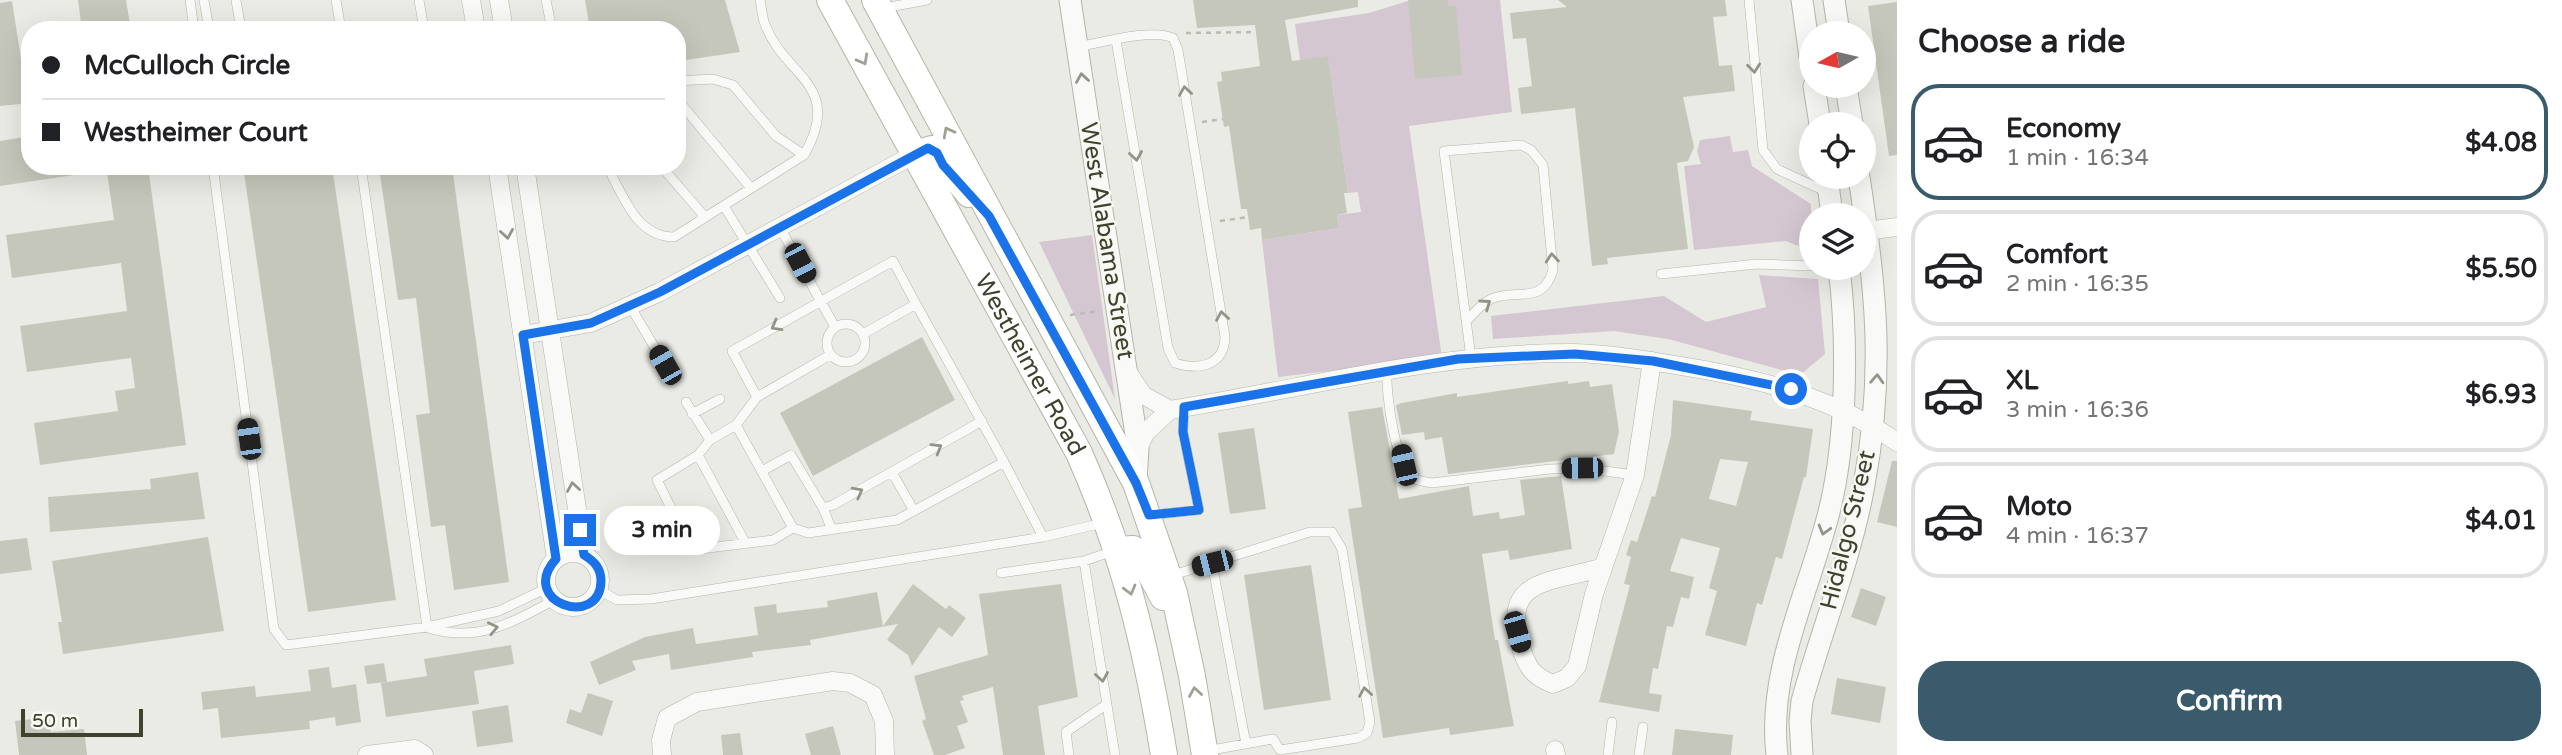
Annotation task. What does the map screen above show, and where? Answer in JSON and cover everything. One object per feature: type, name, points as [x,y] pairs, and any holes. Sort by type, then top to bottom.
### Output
[{"type":"main road","name":"Westheimer Road","points":[[830,0],[1079,453],[1118,550],[1147,653],[1164,755]]},
{"type":"main road","points":[[850,0],[857,10],[867,14],[878,5]]},
{"type":"main road","name":"Westheimer Road","points":[[878,5],[948,132],[989,216],[1136,483],[1149,515],[1182,629],[1205,753]]},
{"type":"main road","points":[[915,154],[932,149],[989,216]]},
{"type":"main road","points":[[1118,550],[1133,549],[1141,556],[1182,629]]},
{"type":"street","points":[[471,0],[474,21]]},
{"type":"street","points":[[499,0],[502,21]]},
{"type":"street","name":"West Alabama Street","points":[[1070,0],[1138,448],[1136,483]]},
{"type":"street","points":[[1802,0],[1805,21]]},
{"type":"street","points":[[1834,0],[1837,21]]},
{"type":"street","points":[[523,335],[591,323],[630,306],[915,154]]},
{"type":"street","points":[[498,175],[556,559]]},
{"type":"street","points":[[526,175],[584,555]]},
{"type":"street","points":[[1876,230],[1897,227]]},
{"type":"street","name":"Hidalgo Street","points":[[1777,755],[1774,732],[1784,660],[1830,510],[1839,463],[1843,317],[1840,280]]},
{"type":"street","name":"Hidalgo Street","points":[[1802,755],[1802,701],[1853,534],[1864,487],[1878,351],[1873,280]]},
{"type":"street","points":[[1138,448],[1146,432],[1177,409],[1471,358],[1575,354],[1653,361],[1791,389],[1841,410],[1897,442]]},
{"type":"street","points":[[1603,567],[1539,583],[1524,593],[1516,605],[1517,632],[1526,665],[1536,677],[1553,684],[1567,678],[1577,666],[1603,567],[1635,475],[1653,361]]},
{"type":"street","points":[[1127,371],[1143,395],[1177,409]]},
{"type":"street","points":[[569,553],[584,555],[597,565],[600,573],[599,590],[595,598],[579,607],[570,608],[551,594],[547,572],[556,559],[569,553]]},
{"type":"street","points":[[662,755],[661,740],[667,718],[697,702],[833,681],[850,683],[873,695],[884,721],[886,755]]},
{"type":"street","points":[[1771,755],[1774,732]]},
{"type":"street","points":[[367,755],[415,749],[424,755]]},
{"type":"lane","points":[[190,0],[193,21]]},
{"type":"lane","points":[[204,0],[208,21]]},
{"type":"lane","points":[[236,0],[240,21]]},
{"type":"lane","points":[[336,0],[340,21]]},
{"type":"lane","points":[[419,0],[422,21]]},
{"type":"lane","points":[[546,0],[550,21]]},
{"type":"lane","points":[[612,175],[641,226],[660,237],[674,237],[804,155],[814,137],[818,112],[808,80],[766,27],[760,0]]},
{"type":"lane","points":[[878,5],[927,0]]},
{"type":"lane","points":[[1749,0],[1763,150],[1777,169],[1799,176]]},
{"type":"lane","points":[[1077,47],[1116,40],[1164,34],[1173,38],[1178,50],[1225,337],[1224,351],[1215,362],[1187,367],[1175,363],[1168,348],[1116,40]]},
{"type":"lane","points":[[686,80],[713,79],[733,85],[776,136],[804,155]]},
{"type":"lane","points":[[686,110],[751,188]]},
{"type":"lane","points":[[1466,322],[1495,297],[1534,293],[1543,289],[1550,281],[1553,270],[1543,165],[1531,150],[1521,145],[1493,145],[1444,151],[1466,322],[1471,358]]},
{"type":"lane","points":[[214,175],[274,629],[286,645],[427,627],[499,611],[551,594]]},
{"type":"lane","points":[[362,175],[427,627]]},
{"type":"lane","points":[[669,175],[705,217]]},
{"type":"lane","points":[[724,206],[780,298]]},
{"type":"lane","points":[[779,226],[835,327]]},
{"type":"lane","points":[[757,397],[732,351],[893,261],[1043,537]]},
{"type":"lane","points":[[1661,274],[1758,264],[1799,266]]},
{"type":"lane","points":[[863,334],[916,304]]},
{"type":"lane","points":[[630,306],[665,365]]},
{"type":"lane","points":[[835,327],[853,326],[863,334]]},
{"type":"lane","points":[[835,327],[826,343],[830,355],[840,362],[853,362],[863,353],[863,334]]},
{"type":"lane","points":[[793,528],[773,540],[692,550],[657,480],[698,455],[710,440],[736,425],[757,397],[830,355]]},
{"type":"lane","points":[[1387,372],[1386,398],[1404,465],[1414,479],[1448,481],[1571,468],[1635,475]]},
{"type":"lane","points":[[692,414],[720,399]]},
{"type":"lane","points":[[685,402],[710,440]]},
{"type":"lane","points":[[1149,515],[1199,510],[1177,409]]},
{"type":"lane","points":[[822,508],[834,505],[893,474],[982,421]]},
{"type":"lane","points":[[736,425],[793,528],[808,533],[897,520],[1004,462]]},
{"type":"lane","points":[[698,455],[746,544]]},
{"type":"lane","points":[[762,471],[791,455],[832,530]]},
{"type":"lane","points":[[893,474],[914,511]]},
{"type":"lane","points":[[599,590],[617,600],[651,598],[1043,537],[1108,522]]},
{"type":"lane","points":[[1168,576],[1310,532],[1330,531],[1339,542],[1370,722],[1364,735],[1280,750],[1273,739],[1205,753]]},
{"type":"lane","points":[[1001,573],[1084,561],[1118,550]]},
{"type":"lane","points":[[1084,561],[1115,755]]},
{"type":"lane","points":[[1212,563],[1246,744]]},
{"type":"lane","points":[[427,627],[452,635],[509,625],[551,594]]},
{"type":"lane","points":[[1069,755],[1066,732],[1107,704]]},
{"type":"lane","points":[[1608,755],[1612,722]]},
{"type":"lane","points":[[1639,755],[1643,727]]},
{"type":"path","points":[[1184,33],[1256,32]]},
{"type":"path","points":[[1200,122],[1223,119]]},
{"type":"path","points":[[1217,222],[1248,217]]},
{"type":"path","points":[[1070,315],[1106,310]]},
{"type":"shaded area","points":[[1411,0],[1500,0],[1512,112],[1409,126],[1442,358],[1278,377],[1262,240],[1339,228],[1337,215],[1361,212],[1358,192],[1348,193],[1328,57],[1300,60],[1295,24],[1369,13]]},
{"type":"shaded area","points":[[1730,136],[1733,152],[1748,150],[1752,166],[1809,203],[1799,203],[1799,246],[1786,241],[1694,250],[1684,166],[1701,164],[1697,151],[1700,140]]},
{"type":"shaded area","points":[[1092,235],[1115,399],[1039,242]]},
{"type":"shaded area","points":[[1759,275],[1818,280],[1825,354],[1800,375],[1668,339],[1614,331],[1493,339],[1491,316],[1664,296],[1706,322],[1766,307]]},
{"type":"building","points":[[78,0],[126,0],[130,21],[81,21]]},
{"type":"building","points":[[585,0],[725,0],[740,52],[686,60],[686,21],[588,21]]},
{"type":"building","points":[[1193,0],[1358,0],[1358,7],[1285,20],[1292,61],[1328,56],[1348,193],[1344,193],[1347,213],[1337,215],[1339,228],[1262,240],[1261,228],[1250,230],[1247,209],[1241,209],[1229,126],[1224,127],[1217,82],[1222,81],[1221,72],[1260,66],[1255,25],[1197,28]]},
{"type":"building","points":[[1408,0],[1448,0],[1448,6],[1456,6],[1462,75],[1415,79]]},
{"type":"building","points":[[1558,0],[1725,0],[1727,16],[1713,17],[1719,66],[1732,65],[1735,91],[1683,97],[1694,147],[1688,161],[1677,163],[1688,249],[1607,258],[1608,264],[1592,266],[1575,108],[1521,114],[1518,88],[1532,86],[1526,38],[1513,39],[1510,13],[1567,7]]},
{"type":"building","points":[[12,1],[21,59],[21,104],[0,106],[0,3]]},
{"type":"building","points":[[1897,2],[1897,155],[1889,156],[1876,63],[1876,21],[1870,21],[1868,6]]},
{"type":"building","points":[[21,138],[21,175],[74,175],[0,186],[0,141]]},
{"type":"building","points":[[107,175],[149,175],[186,445],[40,465],[34,423],[118,411],[115,391],[135,388],[131,358],[27,372],[20,326],[127,311],[121,263],[12,278],[6,235],[114,220]]},
{"type":"building","points":[[244,175],[333,175],[396,600],[308,612]]},
{"type":"building","points":[[380,175],[453,175],[509,582],[454,590],[445,525],[431,527],[416,415],[430,413],[416,298],[398,300]]},
{"type":"building","points":[[922,337],[955,400],[813,476],[780,413]]},
{"type":"building","points":[[1568,381],[1568,384],[1589,381],[1590,387],[1612,384],[1619,431],[1614,454],[1448,474],[1442,437],[1425,440],[1424,432],[1402,435],[1396,405],[1402,403],[1457,393],[1457,397]]},
{"type":"building","points":[[1673,400],[1752,411],[1750,420],[1813,429],[1806,477],[1782,559],[1776,557],[1762,605],[1757,603],[1746,646],[1705,635],[1717,591],[1709,588],[1720,548],[1681,538],[1670,571],[1694,577],[1689,599],[1681,597],[1673,627],[1667,626],[1658,669],[1653,668],[1649,693],[1662,695],[1659,712],[1599,702],[1630,585],[1624,584],[1631,557],[1626,555],[1631,540],[1637,542],[1652,496],[1655,497],[1671,435]],"holes":[[[1720,459],[1748,462],[1736,506],[1709,499]]]},
{"type":"building","points":[[1382,407],[1399,499],[1469,486],[1473,516],[1499,512],[1500,519],[1525,515],[1520,480],[1561,476],[1572,549],[1510,560],[1508,550],[1482,554],[1495,640],[1498,640],[1514,726],[1450,735],[1449,728],[1383,738],[1348,509],[1362,507],[1348,412]]},
{"type":"building","points":[[1254,428],[1266,509],[1230,514],[1218,433]]},
{"type":"building","points":[[1892,461],[1897,461],[1897,527],[1877,522]]},
{"type":"building","points":[[198,472],[205,519],[50,532],[48,497],[151,489],[150,479]]},
{"type":"building","points":[[208,537],[224,631],[63,654],[58,622],[62,622],[52,561]]},
{"type":"building","points":[[27,538],[32,570],[0,574],[0,541]]},
{"type":"building","points":[[1311,565],[1331,700],[1264,710],[1244,575]]},
{"type":"building","points":[[913,584],[946,609],[949,605],[966,618],[952,637],[939,627],[912,666],[908,655],[887,640],[898,624],[810,640],[811,645],[752,652],[753,657],[671,670],[669,654],[632,661],[636,670],[599,685],[590,662],[645,637],[693,628],[696,644],[758,635],[754,607],[776,604],[777,613],[828,607],[827,601],[877,592],[883,626]]},
{"type":"building","points":[[1061,584],[1078,697],[1038,706],[1045,755],[1003,755],[993,687],[962,696],[964,700],[960,701],[968,722],[957,726],[965,748],[945,755],[934,755],[922,721],[926,719],[914,676],[988,655],[979,594]]},
{"type":"building","points":[[1861,588],[1886,597],[1876,626],[1851,617]]},
{"type":"building","points":[[511,645],[514,664],[474,671],[479,704],[386,717],[381,683],[427,676],[424,659]]},
{"type":"building","points":[[384,663],[387,682],[367,684],[364,666]]},
{"type":"building","points":[[329,667],[332,688],[356,684],[361,722],[336,726],[335,717],[309,721],[310,729],[221,738],[218,708],[203,710],[201,692],[255,686],[256,697],[311,691],[308,670]]},
{"type":"building","points":[[1837,678],[1886,687],[1880,723],[1831,714]]},
{"type":"building","points":[[588,693],[613,701],[602,736],[566,723],[570,709],[581,713]]},
{"type":"building","points":[[508,705],[513,742],[477,747],[472,711]]},
{"type":"building","points":[[49,717],[51,732],[84,729],[87,755],[19,755],[15,721]]},
{"type":"building","points":[[833,726],[841,755],[811,755],[805,734]]},
{"type":"building","points":[[1675,729],[1733,735],[1731,755],[1672,755]]},
{"type":"building","points":[[740,733],[743,755],[723,755],[721,735]]},
{"type":"route","points":[[580,530],[584,555],[597,565],[601,582],[595,598],[588,604],[570,608],[554,600],[547,589],[547,572],[556,559],[523,335],[591,323],[660,292],[783,223],[928,148],[937,153],[943,165],[989,216],[1090,395],[1136,483],[1149,515],[1199,510],[1183,432],[1184,407],[1458,359],[1575,354],[1653,361],[1791,389]]}]
